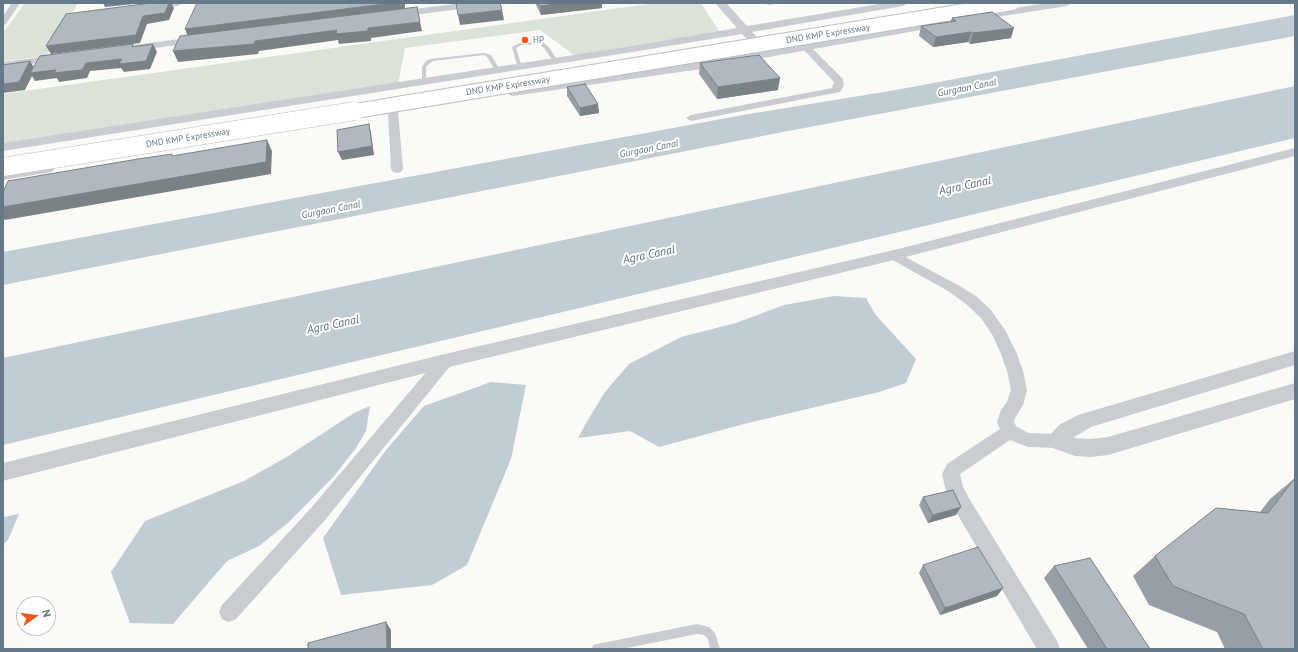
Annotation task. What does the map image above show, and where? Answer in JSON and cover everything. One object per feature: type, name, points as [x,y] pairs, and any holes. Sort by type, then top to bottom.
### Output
[{"type":"highway","name":"DND KMP Expressway","points":[[3,154],[543,70],[958,3]]},
{"type":"highway","name":"DND KMP Expressway","points":[[3,167],[531,83],[1012,3]]},
{"type":"street","points":[[3,22],[16,3]]},
{"type":"street","points":[[147,7],[178,3]]},
{"type":"street","points":[[387,15],[417,7],[482,3]]},
{"type":"street","points":[[720,3],[751,30],[773,52]]},
{"type":"street","points":[[729,3],[751,30]]},
{"type":"street","points":[[3,147],[520,67],[751,30],[903,3]]},
{"type":"street","points":[[3,176],[527,90],[701,65],[1067,3]]},
{"type":"street","points":[[120,50],[207,38]]},
{"type":"street","points":[[691,118],[836,90],[839,86],[839,81],[806,46]]},
{"type":"street","points":[[3,65],[66,57]]},
{"type":"street","points":[[392,112],[397,169]]},
{"type":"street","points":[[3,472],[445,361],[894,255],[1295,152]]},
{"type":"street","points":[[894,255],[953,288],[971,300],[986,314],[1000,334],[1009,354],[1018,390],[1015,405],[1007,415],[1006,422],[1010,431],[1018,437],[1028,440],[1057,441],[1075,447],[1091,448],[1108,446],[1295,391]]},
{"type":"street","points":[[1057,441],[1066,431],[1085,421],[1295,358]]},
{"type":"street","points":[[229,612],[318,514],[445,361]]},
{"type":"street","points":[[1010,431],[953,469],[951,474],[954,487],[963,506],[1049,649]]},
{"type":"lane","points":[[763,3],[780,3]]},
{"type":"lane","points":[[520,67],[514,48],[520,44],[540,44],[546,47],[556,61]]},
{"type":"lane","points":[[424,82],[424,67],[432,60],[484,54],[489,56],[498,70]]},
{"type":"lane","points":[[597,649],[697,629],[706,630],[712,636],[715,649]]},
{"type":"shaded area","points":[[25,3],[78,3],[46,56],[3,61],[3,33]]},
{"type":"shaded area","points":[[656,3],[701,3],[722,36],[577,57],[540,30],[405,48],[398,84],[3,145],[3,94]]},
{"type":"water","name":"Gurgaon Canal","points":[[1295,15],[1295,36],[783,132],[3,285],[3,252],[743,115],[896,90]]},
{"type":"water","name":"Agra Canal","points":[[1295,86],[1295,138],[3,445],[3,358]]},
{"type":"water","points":[[834,296],[866,298],[875,314],[916,359],[906,383],[879,392],[744,424],[659,447],[630,431],[578,438],[605,392],[629,364],[681,337],[736,323],[784,305]]},
{"type":"water","points":[[491,382],[526,385],[511,459],[467,565],[432,585],[341,595],[323,538],[386,450],[424,406]]},
{"type":"water","points":[[370,406],[366,431],[356,448],[334,476],[289,522],[259,546],[227,561],[173,624],[130,623],[111,572],[145,521],[244,481],[285,458],[354,413]]},
{"type":"water","points":[[19,514],[8,540],[3,545],[3,517]]},
{"type":"building","points":[[151,3],[169,3],[165,13],[143,16],[136,35],[46,46],[66,14]]},
{"type":"building","points":[[197,3],[392,3],[185,29]]},
{"type":"building","points":[[456,3],[500,3],[502,10],[458,15]]},
{"type":"building","points":[[538,3],[563,3],[540,6]]},
{"type":"building","points":[[417,7],[420,22],[368,28],[368,31],[336,34],[337,30],[255,41],[254,44],[173,51],[180,36]]},
{"type":"building","points":[[992,12],[1014,28],[936,37],[921,26],[956,21],[952,18]]},
{"type":"building","points":[[133,44],[132,47],[153,44],[146,61],[119,64],[122,59],[86,63],[82,70],[54,73],[56,70],[30,73],[40,56]]},
{"type":"building","points":[[759,55],[780,78],[718,87],[700,63]]},
{"type":"building","points":[[30,61],[19,82],[3,84],[3,65]]},
{"type":"building","points":[[585,84],[598,104],[580,108],[567,87]]},
{"type":"building","points":[[369,124],[372,146],[338,152],[337,130]]},
{"type":"building","points":[[267,140],[266,162],[3,207],[3,192],[8,181],[138,159],[172,154],[172,156]]},
{"type":"building","points":[[1295,478],[1295,649],[1263,649],[1244,614],[1173,586],[1155,556],[1216,508],[1268,513]]},
{"type":"building","points":[[953,490],[961,507],[933,515],[923,497]]},
{"type":"building","points":[[978,547],[1003,588],[945,608],[923,565]]},
{"type":"building","points":[[1090,558],[1150,649],[1107,649],[1054,566]]},
{"type":"building","points":[[386,622],[387,649],[308,649],[308,643]]},
{"type":"place","name":"HP","points":[[525,40]]}]
